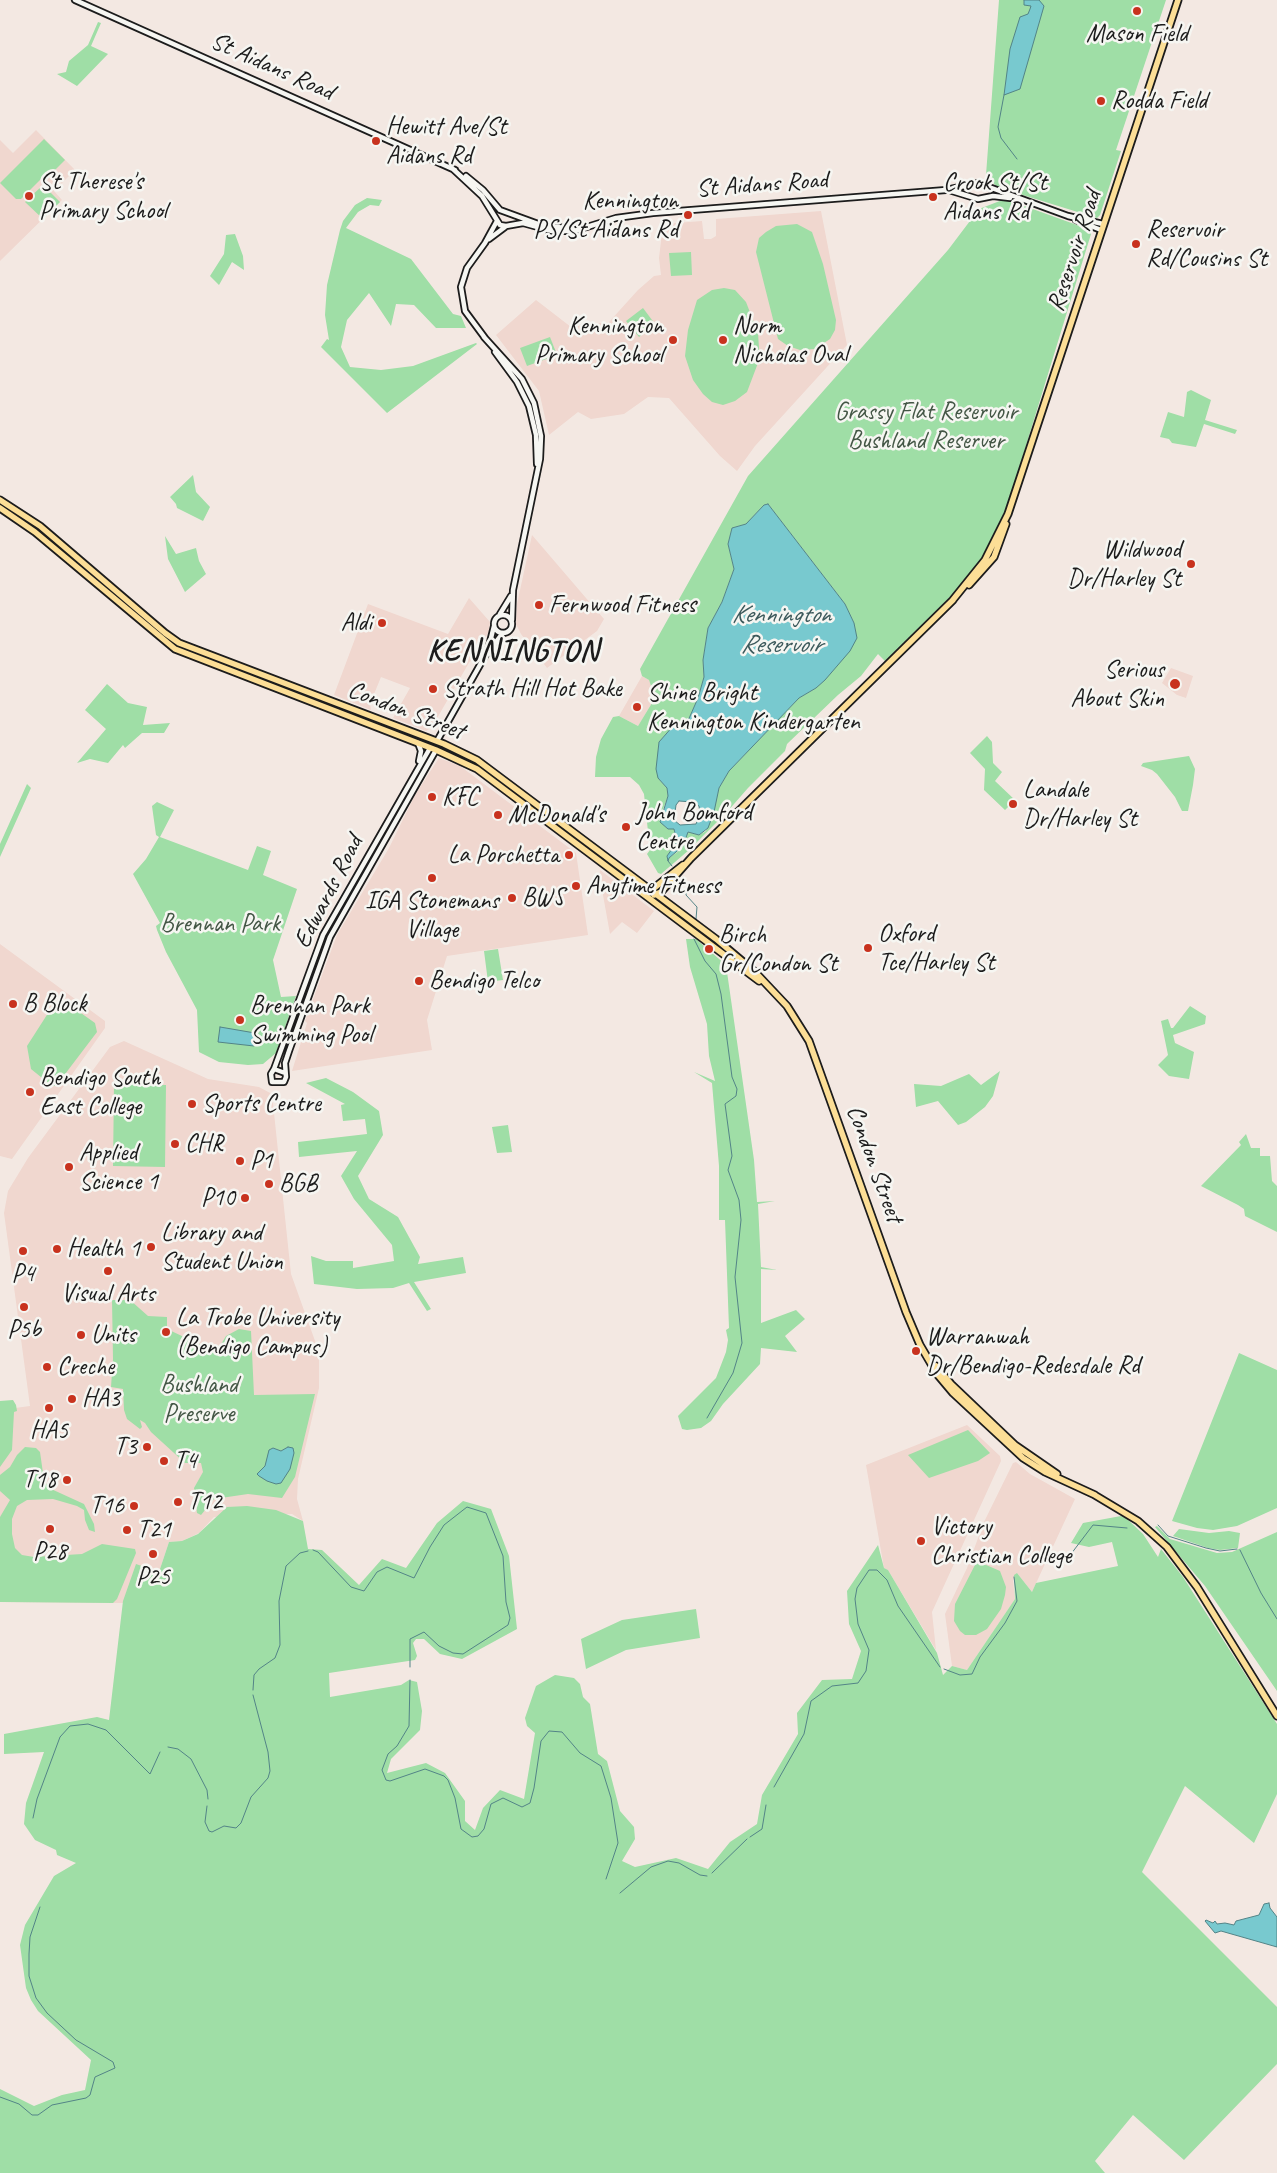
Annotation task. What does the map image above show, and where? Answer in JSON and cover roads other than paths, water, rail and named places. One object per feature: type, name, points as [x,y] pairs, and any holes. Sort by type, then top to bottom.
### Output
[{"type":"main road","name":"Reservoir Road","points":[[646,895],[654,892],[691,858],[952,601],[985,560],[1008,514],[1178,0]]},
{"type":"main road","name":"Condon Street","points":[[0,500],[32,520],[172,639],[236,666],[437,741],[464,753],[484,765],[732,952],[777,995],[798,1021],[809,1041],[906,1312],[924,1351],[951,1384],[1022,1450],[1046,1468],[1138,1521],[1161,1540],[1185,1570],[1277,1716]]},
{"type":"main road","points":[[2,510],[8,505]]},
{"type":"main road","name":"Condon Street","points":[[2,510],[56,549],[167,644],[182,653],[418,743],[482,773],[777,995]]},
{"type":"main road","points":[[56,549],[60,543]]},
{"type":"main road","points":[[234,672],[236,666]]},
{"type":"main road","points":[[340,705],[356,715],[358,720]]},
{"type":"main road","name":"Edwards Road","points":[[433,749],[437,741]]},
{"type":"main road","points":[[594,857],[597,850]]},
{"type":"street","name":"St Aidans Road","points":[[75,0],[453,169],[475,182],[497,208],[503,211],[548,226],[583,228]]},
{"type":"street","name":"St Aidans Road","points":[[453,169],[479,192],[497,220]]},
{"type":"street","name":"St Aidans Road","points":[[508,225],[523,223],[542,230],[558,232],[583,228],[616,218],[659,212],[946,190],[973,185]]},
{"type":"street","points":[[1018,199],[1000,196],[975,199],[971,196],[970,189],[973,185],[984,185],[1018,199],[1102,227]]},
{"type":"street","points":[[984,185],[986,192],[984,198]]},
{"type":"street","name":"St Aidans Road","points":[[946,190],[971,196]]},
{"type":"street","points":[[503,211],[485,243],[467,268],[460,292],[467,315],[514,376],[526,400]]},
{"type":"street","points":[[485,243],[508,225],[511,214]]},
{"type":"street","points":[[497,220],[500,225],[508,225]]},
{"type":"street","points":[[484,337],[522,380],[534,403],[540,430],[541,454],[514,590],[511,628],[503,633],[494,626],[496,618],[514,590]]},
{"type":"street","points":[[522,380],[520,382],[536,435],[536,477]]},
{"type":"street","points":[[500,614],[512,620]]},
{"type":"street","name":"Edwards Road","points":[[485,656],[494,626]]},
{"type":"street","name":"Edwards Road","points":[[437,741],[485,656],[503,633]]},
{"type":"street","points":[[418,743],[421,754],[418,768]]},
{"type":"street","name":"Edwards Road","points":[[274,1070],[323,935],[418,768],[433,749]]},
{"type":"street","name":"Edwards Road","points":[[285,1073],[289,1050],[330,938],[433,749]]},
{"type":"street","points":[[274,1070],[285,1073],[284,1082],[273,1082],[271,1076],[274,1070]]},
{"type":"water","points":[[1024,0],[1039,0],[1044,6],[1020,89],[1004,95],[1010,49],[1020,17],[1028,14],[1031,6],[1024,5]]},
{"type":"water","name":"Kennington Reservoir","points":[[768,504],[845,604],[854,623],[857,638],[850,651],[825,680],[799,698],[729,771],[719,788],[714,812],[708,828],[699,835],[688,832],[683,846],[668,861],[667,856],[677,842],[674,829],[668,829],[660,822],[668,796],[667,788],[658,778],[656,769],[659,742],[674,725],[687,723],[698,698],[704,677],[703,660],[708,628],[722,602],[734,569],[728,544],[732,528],[746,524],[764,505]],"holes":[[[679,801],[692,802],[699,806],[700,814],[696,824],[680,825],[674,820],[676,805]]]},
{"type":"water","points":[[220,1027],[255,1033],[254,1046],[218,1042]]},
{"type":"water","points":[[288,1447],[293,1448],[294,1453],[290,1469],[281,1483],[276,1484],[267,1481],[257,1474],[265,1466],[269,1450],[273,1448],[281,1451]]},
{"type":"water","points":[[1269,1903],[1270,1908],[1277,1917],[1277,1947],[1221,1931],[1215,1933],[1205,1921],[1234,1925],[1236,1921],[1259,1915],[1264,1904]]},
{"type":"waterway","points":[[1004,95],[998,127],[1001,138],[1017,159]]},
{"type":"waterway","points":[[668,861],[672,866]]},
{"type":"waterway","points":[[683,879],[687,884],[686,895],[697,907],[696,919]]},
{"type":"waterway","points":[[694,939],[705,961],[716,974],[721,994],[732,1077],[737,1089],[736,1096],[725,1104],[732,1156],[728,1170],[739,1200],[741,1220],[735,1277],[742,1343],[733,1373],[707,1418]]},
{"type":"waterway","points":[[313,1550],[318,1552],[351,1587],[364,1591],[377,1572],[387,1567],[414,1578],[444,1525],[467,1507],[486,1513],[503,1556],[506,1602],[510,1618],[508,1625],[463,1654],[453,1653],[439,1646],[424,1632],[410,1639],[410,1667]]},
{"type":"waterway","points":[[1062,1557],[1071,1554],[1093,1525],[1127,1528]]},
{"type":"waterway","points":[[1158,1525],[1168,1536],[1206,1548],[1220,1551],[1237,1549]]},
{"type":"waterway","points":[[1240,1550],[1261,1593],[1277,1619]]},
{"type":"waterway","points":[[253,1690],[254,1675],[259,1669],[275,1658],[280,1645],[279,1601],[286,1566],[300,1553],[308,1551]]},
{"type":"waterway","points":[[774,1787],[804,1734],[811,1701],[832,1686],[858,1683],[866,1671],[869,1650],[858,1624],[855,1599],[857,1588],[869,1570],[877,1570],[887,1580],[898,1606],[940,1667]]},
{"type":"waterway","points":[[944,1669],[960,1675],[972,1674],[980,1657],[1005,1623],[1017,1601],[1014,1577]]},
{"type":"waterway","points":[[410,1680],[409,1726],[397,1746],[388,1754],[382,1770],[386,1780],[390,1781],[425,1769],[444,1776],[448,1780],[455,1798],[461,1829],[472,1837],[478,1836],[484,1829],[491,1804],[503,1798],[522,1807],[530,1803],[541,1741],[549,1731],[562,1732],[580,1753],[601,1766],[611,1798],[618,1843],[606,1879]]},
{"type":"waterway","points":[[207,1806],[205,1822],[209,1831],[212,1832],[224,1826],[236,1828],[241,1823],[251,1797],[268,1778],[270,1771],[268,1752],[253,1695]]},
{"type":"waterway","points":[[33,1818],[37,1799],[60,1737],[70,1726],[88,1724],[106,1730],[150,1774],[160,1752]]},
{"type":"waterway","points":[[168,1747],[178,1749],[191,1759],[207,1790],[208,1799]]},
{"type":"waterway","points":[[750,1837],[762,1829],[766,1805]]},
{"type":"waterway","points":[[712,1873],[747,1839]]},
{"type":"waterway","points":[[620,1893],[651,1867],[668,1861],[679,1863],[700,1875],[707,1876]]},
{"type":"waterway","points":[[0,2097],[19,2104],[32,2115],[38,2115],[52,2105],[86,2098],[90,2095],[95,2077],[115,2068],[113,2062],[76,2040],[47,2013],[36,1998],[29,1976],[29,1954],[30,1937],[40,1907]]},
{"type":"place","name":"Mason Field","points":[[1137,11]]},
{"type":"place","name":"Rodda Field","points":[[1101,101]]},
{"type":"place","name":"Hewitt Ave/St Aidans Rd","points":[[376,141]]},
{"type":"place","name":"St Therese's Primary School","points":[[29,196]]},
{"type":"place","name":"Crook St/St Aidans Rd","points":[[933,197]]},
{"type":"place","name":"Kennington PS/St Aidans Rd","points":[[688,215]]},
{"type":"place","name":"Reservoir Rd/Cousins St","points":[[1136,244]]},
{"type":"place","name":"Kennington Primary School","points":[[673,340]]},
{"type":"place","name":"Norm Nicholas Oval","points":[[723,340]]},
{"type":"place","name":"Wildwood Dr/Harley St","points":[[1191,564]]},
{"type":"place","name":"Fernwood Fitness","points":[[539,605]]},
{"type":"place","name":"Aldi","points":[[382,623]]},
{"type":"place","name":"Serious About Skin","points":[[1175,684]]},
{"type":"place","name":"Strath Hill Hot Bake","points":[[433,689]]},
{"type":"place","name":"Shine Bright Kennington Kindergarten","points":[[637,707]]},
{"type":"place","name":"KFC","points":[[432,797]]},
{"type":"place","name":"Landale Dr/Harley St","points":[[1013,804]]},
{"type":"place","name":"McDonald's","points":[[498,815]]},
{"type":"place","name":"John Bomford Centre","points":[[626,827]]},
{"type":"place","name":"La Porchetta","points":[[569,855]]},
{"type":"place","name":"IGA Stonemans Village","points":[[432,878]]},
{"type":"place","name":"Anytime Fitness","points":[[576,886]]},
{"type":"place","name":"BWS","points":[[512,898]]},
{"type":"place","name":"Oxford Tce/Harley St","points":[[868,948]]},
{"type":"place","name":"Birch Gr/Condon St","points":[[709,949]]},
{"type":"place","name":"Bendigo Telco","points":[[419,981]]},
{"type":"place","name":"B Block","points":[[13,1004]]},
{"type":"place","name":"Brennan Park Swimming Pool","points":[[240,1020]]},
{"type":"place","name":"Bendigo South East College","points":[[30,1092]]},
{"type":"place","name":"Sports Centre","points":[[192,1104]]},
{"type":"place","name":"CHR","points":[[175,1144]]},
{"type":"place","name":"P1","points":[[240,1161]]},
{"type":"place","name":"Applied Science 1","points":[[69,1167]]},
{"type":"place","name":"BGB","points":[[269,1184]]},
{"type":"place","name":"P10","points":[[245,1198]]},
{"type":"place","name":"Library and Student Union","points":[[151,1247]]},
{"type":"place","name":"Health 1","points":[[57,1249]]},
{"type":"place","name":"P4","points":[[23,1251]]},
{"type":"place","name":"Visual Arts","points":[[108,1271]]},
{"type":"place","name":"P5b","points":[[24,1307]]},
{"type":"place","name":"La Trobe University (Bendigo Campus)","points":[[166,1332]]},
{"type":"place","name":"Units","points":[[81,1335]]},
{"type":"place","name":"Warranwah Dr/Bendigo-Redesdale Rd","points":[[916,1351]]},
{"type":"place","name":"Creche","points":[[47,1367]]},
{"type":"place","name":"HA3","points":[[72,1399]]},
{"type":"place","name":"HA5","points":[[49,1408]]},
{"type":"place","name":"T3","points":[[147,1447]]},
{"type":"place","name":"T4","points":[[164,1461]]},
{"type":"place","name":"T18","points":[[67,1480]]},
{"type":"place","name":"T12","points":[[178,1502]]},
{"type":"place","name":"T16","points":[[134,1506]]},
{"type":"place","name":"P28","points":[[50,1529]]},
{"type":"place","name":"T21","points":[[127,1530]]},
{"type":"place","name":"Victory Christian College","points":[[921,1541]]},
{"type":"place","name":"P25","points":[[153,1554]]},
{"type":"district","name":"KENNINGTON","points":[[513,652]]},
{"type":"park label","name":"Grassy Flat Reservoir Bushland Reserver","points":[[926,426]]},
{"type":"park label","name":"Brennan Park","points":[[220,924]]},
{"type":"park label","name":"Bushland Preserve","points":[[199,1400]]}]
